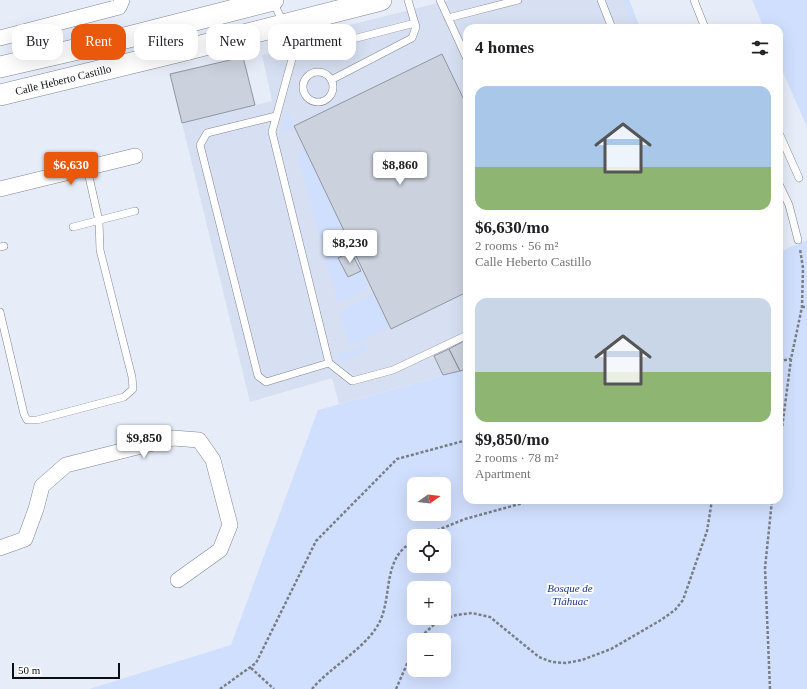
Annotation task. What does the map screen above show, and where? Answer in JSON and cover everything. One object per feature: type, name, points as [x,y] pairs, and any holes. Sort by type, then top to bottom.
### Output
[{"type":"main road","points":[[183,24],[273,0]]},
{"type":"main road","name":"Calle Heberto Castillo","points":[[288,24],[381,0]]},
{"type":"main road","name":"Calle Heberto Castillo","points":[[198,47],[268,29]]},
{"type":"main road","points":[[0,67],[134,36]]},
{"type":"main road","name":"Calle Heberto Castillo","points":[[0,95],[144,60]]},
{"type":"street","points":[[0,38],[120,3]]},
{"type":"street","points":[[0,189],[136,156]]},
{"type":"street","points":[[0,548],[25,539],[36,510],[42,486],[66,465],[174,438],[199,440],[213,460],[230,525],[220,550],[178,580]]},
{"type":"lane","points":[[273,0],[284,24]]},
{"type":"lane","points":[[331,80],[412,38],[415,34],[415,23],[408,0]]},
{"type":"lane","points":[[440,0],[463,50]]},
{"type":"lane","points":[[448,18],[518,0]]},
{"type":"lane","points":[[601,0],[610,24]]},
{"type":"lane","points":[[694,0],[703,24]]},
{"type":"lane","points":[[310,18],[318,48],[415,23]]},
{"type":"lane","points":[[292,60],[272,132],[328,363],[352,381],[393,370],[463,337]]},
{"type":"lane","points":[[321,72],[331,80],[333,86],[332,91],[326,99],[316,101],[311,100],[305,93],[305,80],[312,73],[321,72]]},
{"type":"lane","points":[[276,116],[207,133],[200,144],[258,376],[266,382],[328,363]]},
{"type":"lane","points":[[783,142],[799,178]]},
{"type":"lane","points":[[0,312],[24,414],[27,420],[36,420],[124,396],[133,389],[132,377],[100,250],[98,221],[87,168]]},
{"type":"lane","points":[[783,192],[789,205],[798,240]]},
{"type":"lane","points":[[73,227],[135,211]]},
{"type":"path","points":[[783,420],[791,359],[802,307],[803,268],[798,240]]},
{"type":"path","points":[[802,307],[807,307]]},
{"type":"path","points":[[783,360],[791,359]]},
{"type":"path","points":[[220,689],[256,663],[316,541],[396,459],[463,441]]},
{"type":"path","points":[[440,529],[465,519],[519,504]]},
{"type":"path","points":[[425,633],[437,622],[456,615],[472,612],[490,617],[512,637],[539,656],[552,662],[566,663],[582,660],[611,649],[676,610],[684,600],[707,531],[711,504]]},
{"type":"path","points":[[770,689],[765,568],[772,504]]},
{"type":"path","points":[[312,689],[367,640],[381,620],[390,571],[397,556],[407,547]]},
{"type":"path","points":[[396,689],[407,664]]},
{"type":"path","points":[[251,668],[274,689]]},
{"type":"shaded area","points":[[450,0],[629,0],[638,24],[463,24],[463,370],[339,404],[332,378],[250,402],[182,123],[272,101],[262,55],[268,54],[268,60],[356,60],[356,24],[353,24]]},
{"type":"green space","points":[[624,0],[629,0],[638,24],[634,24]]},
{"type":"green space","points":[[752,0],[807,0],[807,127],[783,72],[783,24],[762,24]]},
{"type":"green space","points":[[287,111],[295,126],[294,128],[281,133]]},
{"type":"green space","points":[[305,150],[342,227],[320,237],[297,153]]},
{"type":"green space","points":[[343,234],[351,252],[339,259],[347,277],[361,271],[368,288],[338,304],[322,245]]},
{"type":"green space","name":"Bosque de Tláhuac","points":[[807,240],[807,689],[89,689],[231,645],[318,410],[463,370],[463,504],[783,504],[783,250]]},
{"type":"green space","points":[[374,293],[390,326],[350,347],[340,312]]},
{"type":"green space","points":[[367,343],[365,351],[342,361],[337,359],[336,354],[346,351],[347,354]]},
{"type":"building","points":[[442,54],[463,98],[463,294],[391,329],[294,126]]},
{"type":"building","points":[[230,60],[244,60],[255,105],[182,123],[170,74]]},
{"type":"building","points":[[351,252],[361,271],[348,277],[338,258]]},
{"type":"building","points":[[463,342],[463,370],[460,371],[449,349]]},
{"type":"building","points":[[449,349],[460,371],[443,375],[434,356]]}]
